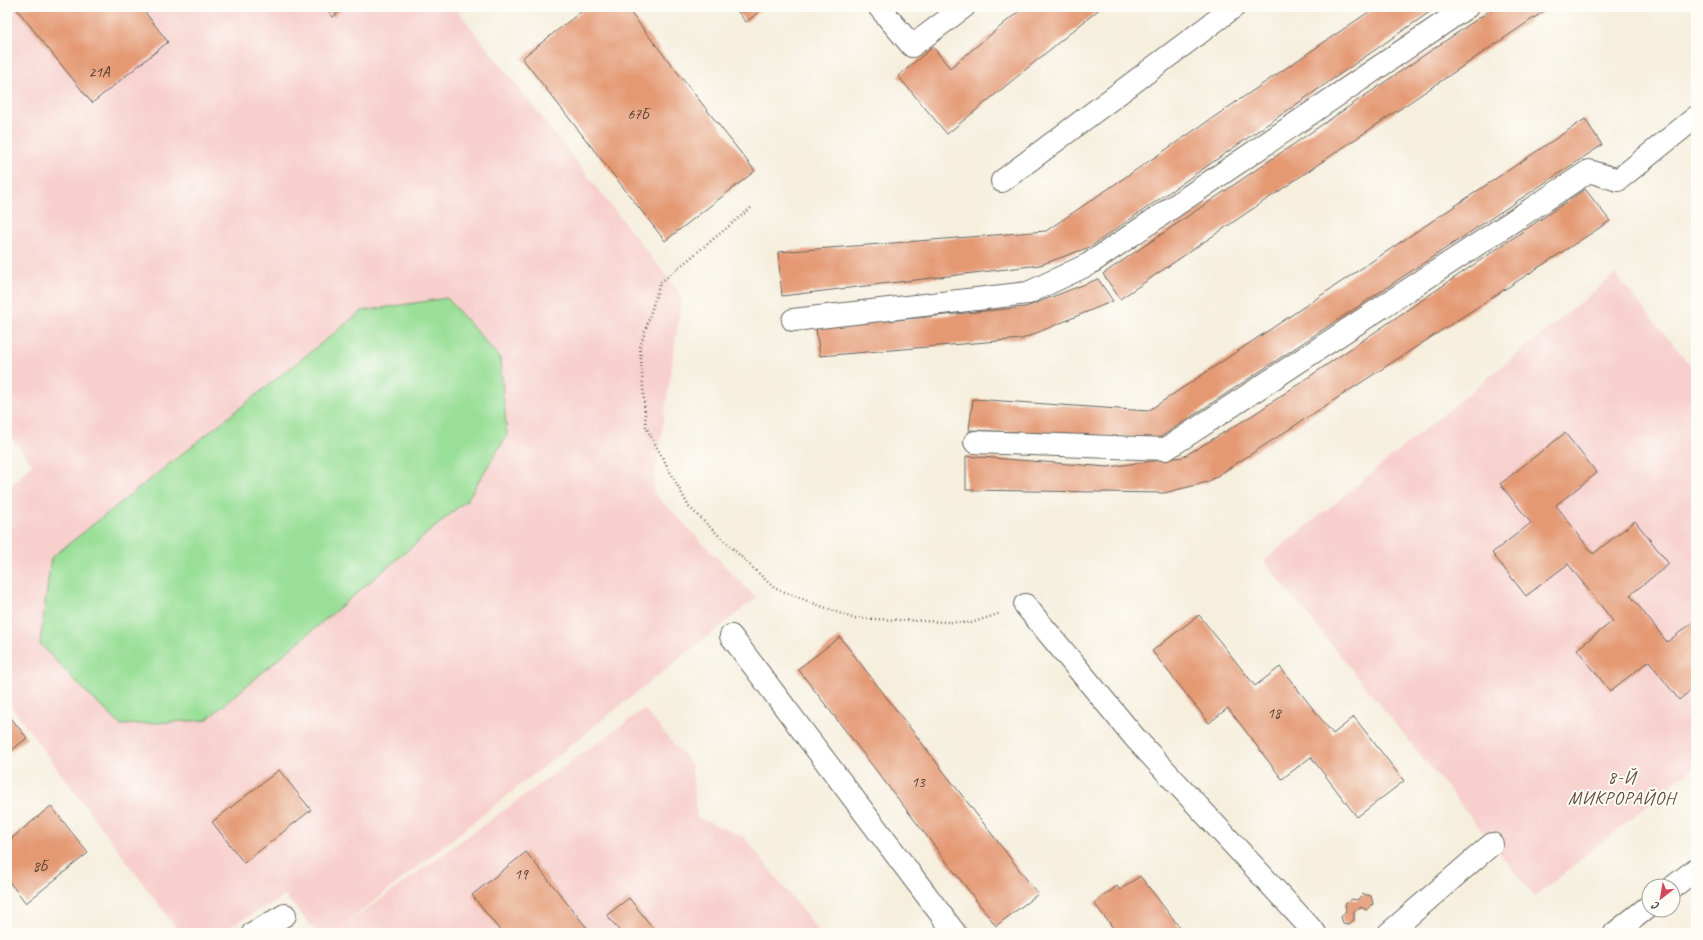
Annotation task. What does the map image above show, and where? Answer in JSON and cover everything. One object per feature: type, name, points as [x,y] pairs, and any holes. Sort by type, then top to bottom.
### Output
[{"type":"lane","points":[[879,7],[912,46],[964,7]]},
{"type":"lane","points":[[1002,182],[1234,7]]},
{"type":"lane","points":[[793,320],[1028,293],[1089,264],[1467,7]]},
{"type":"lane","points":[[975,442],[1166,449],[1589,171],[1618,180],[1696,116]]},
{"type":"lane","points":[[1025,606],[1136,739],[1314,933]]},
{"type":"lane","points":[[731,636],[955,933]]},
{"type":"lane","points":[[1389,933],[1492,844]]},
{"type":"lane","points":[[1681,881],[1696,869]]},
{"type":"lane","points":[[1615,933],[1641,912]]},
{"type":"lane","points":[[253,933],[285,915]]},
{"type":"path","points":[[750,208],[660,283],[640,347],[646,427],[689,507],[774,588],[852,618],[972,623],[1025,606]]},
{"type":"shaded area","points":[[7,7],[455,7],[682,296],[653,492],[756,598],[334,933],[317,933],[285,896],[219,933],[180,933],[7,701],[7,490],[32,464],[7,431]]},
{"type":"shaded area","points":[[1615,274],[1696,372],[1696,765],[1535,897],[1264,561]]},
{"type":"shaded area","points":[[644,709],[691,764],[697,817],[744,837],[820,933],[334,933]]},
{"type":"green space","points":[[447,298],[500,358],[507,435],[467,500],[206,720],[121,725],[85,691],[40,644],[51,558],[362,311]]},
{"type":"building","points":[[15,7],[141,7],[168,42],[92,103]]},
{"type":"building","points":[[325,7],[345,7],[333,17]]},
{"type":"building","points":[[587,7],[626,7],[755,171],[665,241],[522,58]]},
{"type":"building","points":[[734,7],[765,7],[746,22]]},
{"type":"building","points":[[1024,7],[1102,7],[947,134],[898,76],[933,47],[950,68]]},
{"type":"building","points":[[1376,7],[1437,7],[1090,247],[1040,265],[782,296],[778,252],[1046,231]]},
{"type":"building","points":[[1495,7],[1550,7],[1120,299],[1103,274]]},
{"type":"building","points":[[1585,119],[1602,145],[1159,438],[969,430],[973,399],[1148,411]]},
{"type":"building","points":[[1585,189],[1610,221],[1208,482],[1164,493],[966,490],[966,456],[1108,467],[1183,457],[1253,415]]},
{"type":"building","points":[[1098,279],[1113,301],[1022,339],[820,356],[816,328],[1026,307]]},
{"type":"building","points":[[1565,433],[1597,473],[1556,505],[1593,554],[1635,521],[1669,564],[1630,595],[1667,642],[1696,620],[1696,686],[1679,700],[1649,661],[1610,691],[1577,649],[1613,621],[1568,564],[1526,596],[1492,553],[1531,523],[1500,484]]},
{"type":"building","points":[[1199,615],[1255,686],[1280,667],[1333,734],[1354,717],[1404,781],[1357,817],[1311,757],[1282,779],[1228,708],[1209,723],[1152,651]]},
{"type":"building","points":[[840,637],[1038,894],[996,926],[798,669]]},
{"type":"building","points":[[7,713],[27,738],[7,754]]},
{"type":"building","points":[[279,770],[311,810],[244,863],[212,822]]},
{"type":"building","points":[[51,806],[88,853],[26,903],[7,879],[7,842]]},
{"type":"building","points":[[526,852],[591,933],[502,933],[472,895]]},
{"type":"building","points":[[1140,876],[1184,933],[1117,933],[1094,903],[1117,886],[1120,890]]},
{"type":"building","points":[[1363,894],[1371,896],[1373,904],[1366,910],[1361,907],[1354,912],[1354,920],[1349,924],[1343,923],[1341,917],[1346,911],[1345,904],[1352,899],[1357,900]]},
{"type":"building","points":[[629,898],[657,933],[621,933],[607,915]]},
{"type":"district","name":"8-Й МИКРОРАЙОН","points":[[1622,787]]}]
